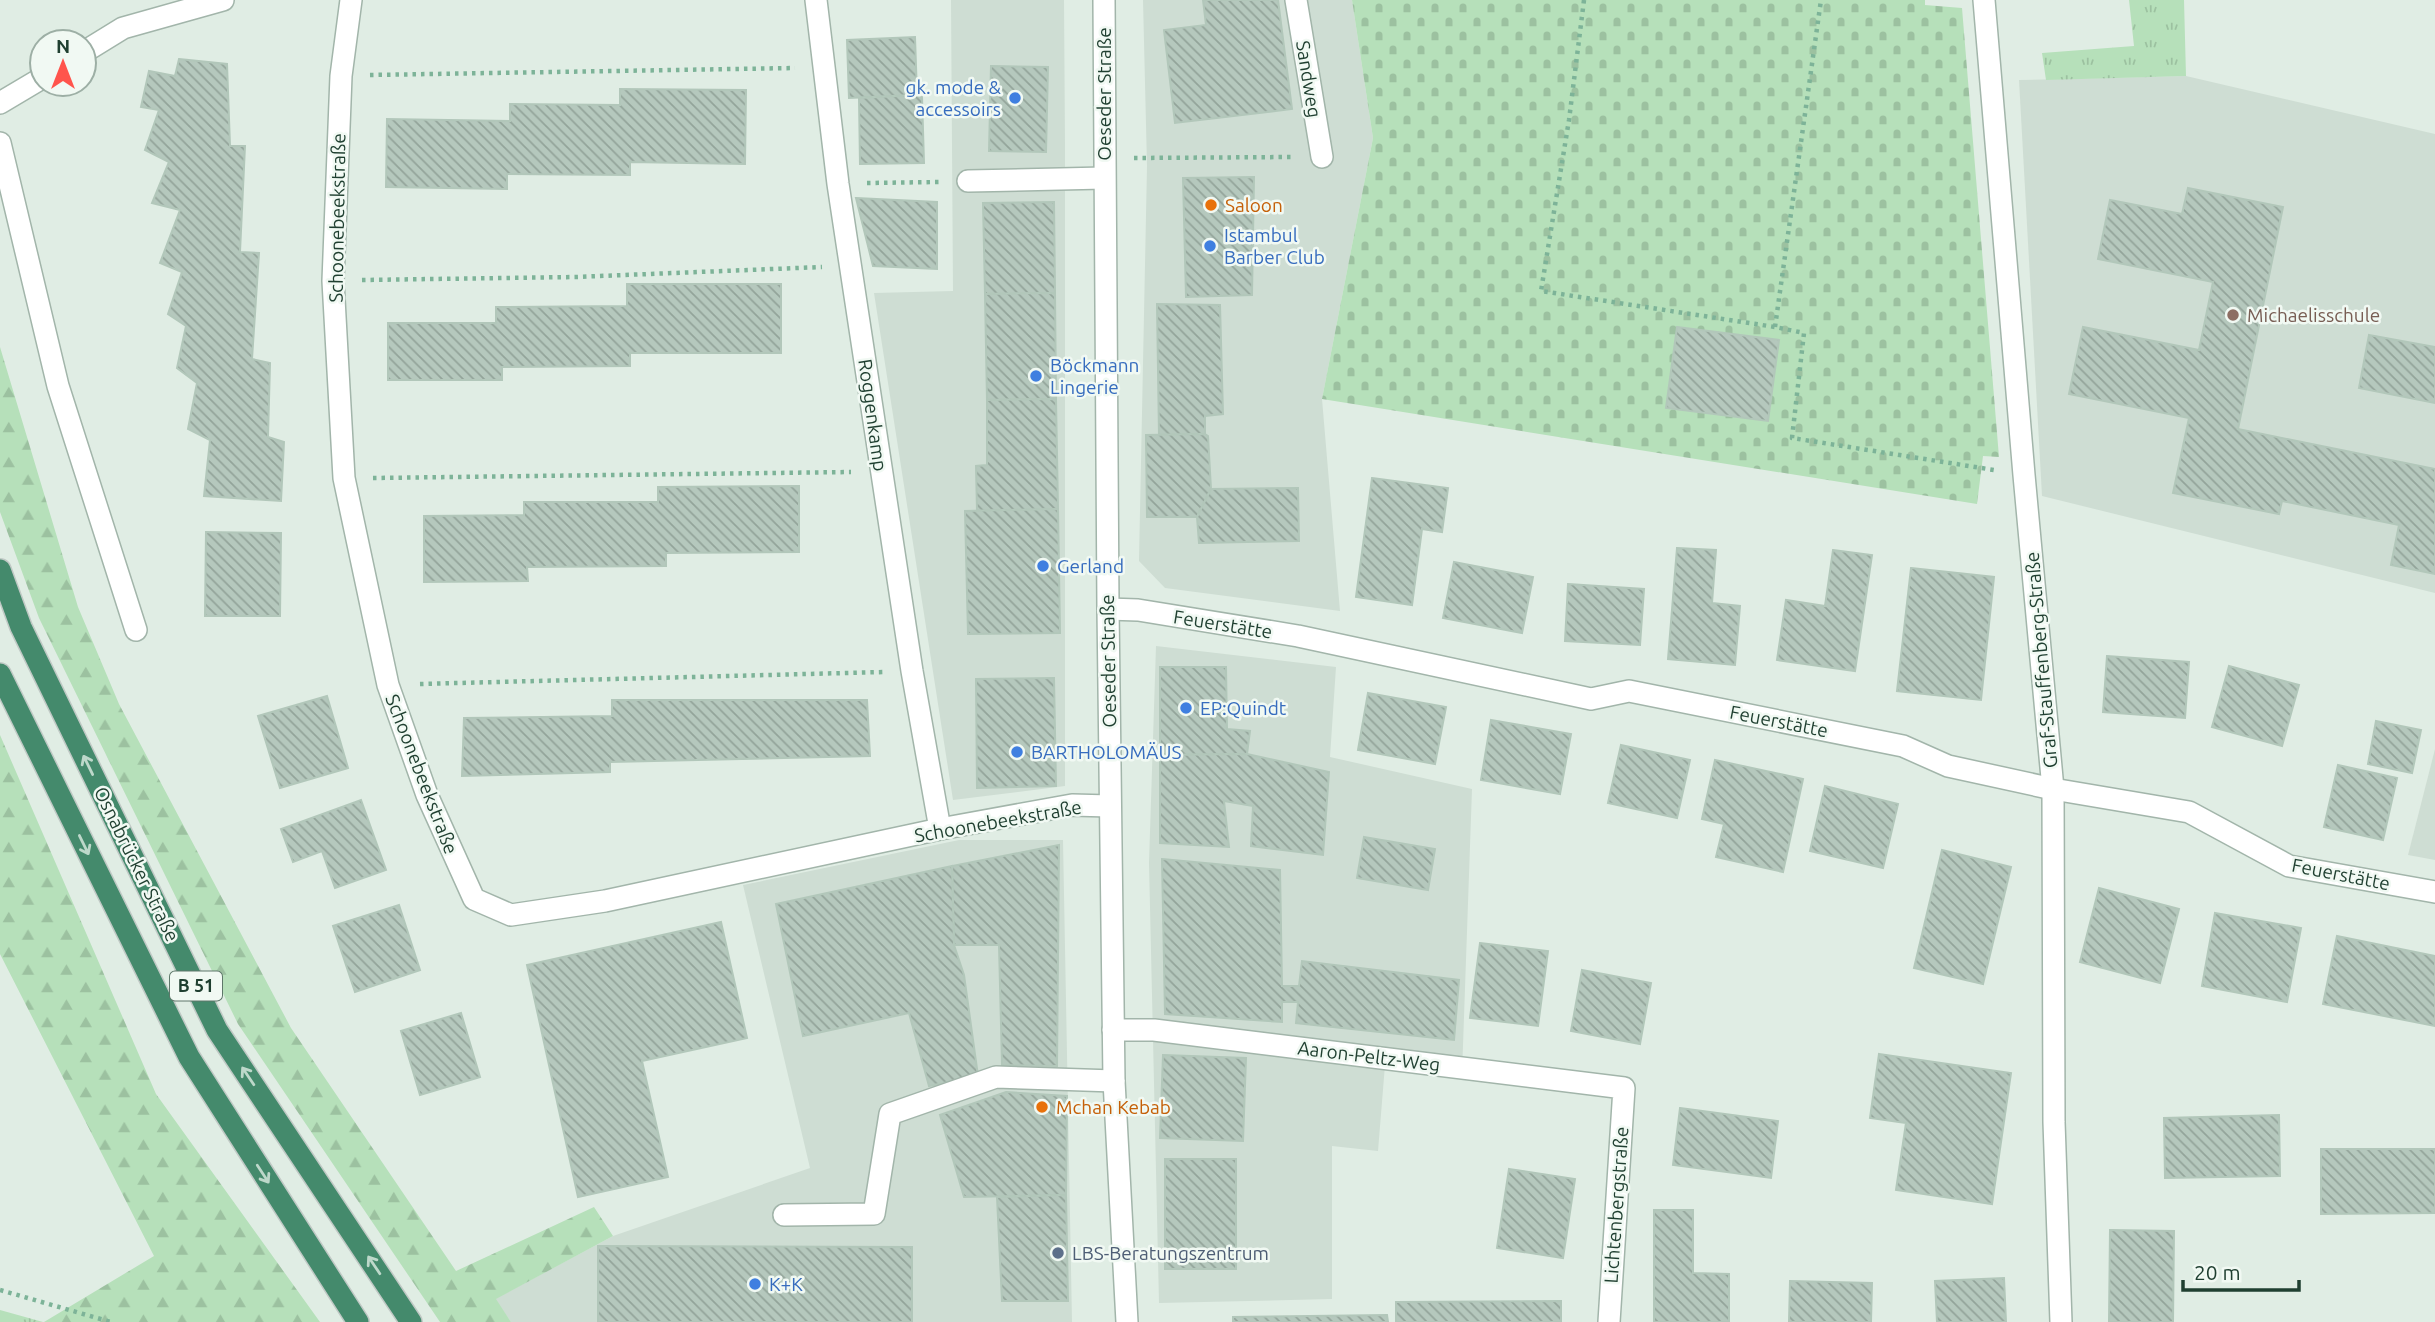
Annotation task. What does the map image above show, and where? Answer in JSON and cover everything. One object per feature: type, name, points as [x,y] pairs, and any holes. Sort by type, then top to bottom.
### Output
[{"type":"highway","name":"Osnabrücker Straße","points":[[0,570],[21,627],[218,1030],[411,1322]]},
{"type":"highway","name":"Osnabrücker Straße","points":[[0,674],[189,1057],[358,1322]]},
{"type":"street","points":[[98,43],[123,28],[223,0]]},
{"type":"street","name":"Schoonebeekstraße","points":[[351,0],[341,76],[333,281],[344,478],[388,685],[427,795],[474,899],[511,915],[605,901],[940,829],[1072,805],[1110,806]]},
{"type":"street","name":"Roggenkamp","points":[[816,0],[850,266],[912,671],[940,829]]},
{"type":"street","name":"Oeseder Straße","points":[[1104,0],[1113,1030],[1127,1322]]},
{"type":"street","name":"Sandweg","points":[[1296,0],[1322,157]]},
{"type":"street","name":"Graf-Stauffenberg-Straße","points":[[1984,0],[2053,789],[2054,1122],[2060,1322]]},
{"type":"street","points":[[0,103],[28,86]]},
{"type":"street","points":[[0,143],[58,386],[136,630]]},
{"type":"street","points":[[968,181],[1104,168]]},
{"type":"street","name":"Feuerstätte","points":[[1108,609],[1138,610],[1298,636],[1591,698],[1629,691],[1903,746],[1948,766],[2053,789],[2189,812],[2289,866],[2435,892]]},
{"type":"street","name":"Aaron-Peltz-Weg","points":[[1113,1030],[1154,1030],[1624,1088]]},
{"type":"street","points":[[785,1215],[874,1214],[890,1114],[996,1077],[1114,1081]]},
{"type":"street","name":"Lichtenbergstraße","points":[[1609,1322],[1624,1088]]},
{"type":"path","points":[[1584,0],[1569,120],[1541,291],[1804,333],[1792,438],[2024,475]]},
{"type":"path","points":[[1775,327],[1821,0]]},
{"type":"path","points":[[341,76],[823,68]]},
{"type":"path","points":[[1104,168],[1322,157]]},
{"type":"path","points":[[838,184],[968,181]]},
{"type":"path","points":[[333,281],[850,266]]},
{"type":"path","points":[[344,478],[881,472]]},
{"type":"path","points":[[388,685],[912,671]]},
{"type":"path","points":[[0,1290],[111,1322]]},
{"type":"shaded area","points":[[951,0],[1064,0],[1065,145],[1065,786],[953,800],[874,293],[953,291]]},
{"type":"shaded area","points":[[1143,0],[1352,0],[1373,138],[1322,399],[1340,611],[1165,588],[1139,561],[1147,166]]},
{"type":"shaded area","name":"Michaelisschule","points":[[2186,76],[2435,134],[2435,593],[2042,496],[2019,80]]},
{"type":"shaded area","points":[[1156,646],[1336,667],[1330,757],[1472,789],[1462,1074],[1385,1065],[1378,1151],[1332,1146],[1332,1299],[1159,1303],[1149,863]]},
{"type":"shaded area","points":[[2435,749],[2435,860],[2408,855]]},
{"type":"shaded area","points":[[959,840],[1063,840],[1072,1322],[511,1322],[495,1299],[613,1236],[810,1168],[743,885]]},
{"type":"green space","points":[[1352,0],[1925,0],[1925,5],[1962,8],[1999,457],[1983,456],[1977,504],[1322,399],[1373,138]]},
{"type":"green space","points":[[2129,0],[2184,0],[2186,76],[2046,80],[2042,53],[2134,46]]},
{"type":"green space","points":[[0,347],[78,607],[119,704],[291,1028],[456,1271],[594,1207],[613,1236],[496,1299],[511,1322],[440,1322],[238,1024],[39,618],[0,512]]},
{"type":"green space","points":[[0,735],[156,1094],[320,1322],[44,1322],[154,1256],[0,954]]},
{"type":"green space","points":[[0,1310],[43,1322],[0,1322]]},
{"type":"building","points":[[1203,0],[1278,0],[1292,109],[1175,123],[1164,30],[1206,25]]},
{"type":"building","points":[[915,37],[917,95],[849,98],[847,40]]},
{"type":"building","points":[[179,59],[227,64],[230,146],[245,146],[240,252],[259,253],[252,359],[270,363],[268,437],[284,442],[281,501],[204,496],[210,440],[188,429],[197,383],[177,368],[186,326],[168,314],[182,272],[160,263],[180,210],[152,203],[169,162],[145,150],[159,110],[141,107],[149,71],[175,76]]},
{"type":"building","points":[[991,66],[1048,67],[1046,152],[989,151]]},
{"type":"building","points":[[620,89],[746,90],[745,164],[630,162],[630,175],[507,174],[507,189],[386,187],[387,119],[510,121],[510,104],[620,105]]},
{"type":"building","points":[[922,97],[924,163],[860,164],[859,98]]},
{"type":"building","points":[[1254,177],[1252,295],[1186,297],[1183,178]]},
{"type":"building","points":[[2188,188],[2283,207],[2238,429],[2435,469],[2435,574],[2391,565],[2399,525],[2282,501],[2279,514],[2173,493],[2189,418],[2069,394],[2083,327],[2199,350],[2213,282],[2098,259],[2110,200],[2182,214]]},
{"type":"building","points":[[856,198],[937,202],[937,269],[873,266]]},
{"type":"building","points":[[1054,202],[1055,293],[985,294],[983,203]]},
{"type":"building","points":[[627,284],[781,284],[781,353],[630,353],[630,366],[502,367],[502,380],[388,380],[388,323],[496,323],[496,307],[627,306]]},
{"type":"building","points":[[1055,293],[1056,399],[987,400],[985,294]]},
{"type":"building","points":[[1157,304],[1220,305],[1223,414],[1205,416],[1205,434],[1159,435]]},
{"type":"building","points":[[1677,327],[1779,340],[1768,421],[1666,408]]},
{"type":"building","points":[[2369,335],[2435,347],[2435,403],[2359,388]]},
{"type":"building","points":[[1056,399],[1058,509],[977,511],[976,466],[987,465],[987,400]]},
{"type":"building","points":[[1146,435],[1208,436],[1211,489],[1197,517],[1147,517]]},
{"type":"building","points":[[1372,478],[1448,488],[1442,532],[1422,529],[1412,605],[1356,597]]},
{"type":"building","points":[[799,486],[799,552],[666,553],[666,566],[527,567],[528,581],[424,582],[424,516],[524,515],[524,502],[658,502],[658,487]]},
{"type":"building","points":[[1298,488],[1299,541],[1199,543],[1197,517],[1211,489]]},
{"type":"building","points":[[1058,509],[1060,633],[968,634],[965,511]]},
{"type":"building","points":[[206,532],[281,533],[280,616],[205,616]]},
{"type":"building","points":[[1677,548],[1716,550],[1712,603],[1740,606],[1735,665],[1668,659]]},
{"type":"building","points":[[1833,550],[1872,555],[1855,671],[1777,660],[1786,600],[1825,606]]},
{"type":"building","points":[[1454,562],[1533,577],[1522,633],[1443,618]]},
{"type":"building","points":[[1911,568],[1994,577],[1981,700],[1897,691]]},
{"type":"building","points":[[1568,584],[1644,589],[1640,645],[1565,641]]},
{"type":"building","points":[[2107,656],[2189,662],[2185,718],[2103,712]]},
{"type":"building","points":[[2229,666],[2299,685],[2282,746],[2212,727]]},
{"type":"building","points":[[1160,667],[1226,667],[1227,729],[1250,731],[1247,754],[1160,755]]},
{"type":"building","points":[[1054,678],[1056,786],[977,788],[976,679]]},
{"type":"building","points":[[1368,693],[1446,707],[1435,764],[1358,750]]},
{"type":"building","points":[[327,696],[348,768],[280,788],[258,716]]},
{"type":"building","points":[[612,700],[867,700],[870,756],[610,762],[610,772],[462,776],[464,718],[612,716]]},
{"type":"building","points":[[1491,720],[1571,734],[1560,794],[1481,780]]},
{"type":"building","points":[[2376,721],[2421,730],[2412,773],[2368,764]]},
{"type":"building","points":[[1621,745],[1690,760],[1677,818],[1608,803]]},
{"type":"building","points":[[1247,754],[1329,772],[1323,855],[1251,846],[1253,806],[1224,801],[1229,847],[1160,843],[1160,755]]},
{"type":"building","points":[[1715,760],[1803,779],[1783,872],[1716,857],[1724,824],[1702,819]]},
{"type":"building","points":[[2338,765],[2397,778],[2383,840],[2324,827]]},
{"type":"building","points":[[1825,786],[1898,804],[1883,868],[1810,851]]},
{"type":"building","points":[[361,800],[386,870],[335,888],[322,851],[293,862],[281,829]]},
{"type":"building","points":[[1364,837],[1435,849],[1428,890],[1357,878]]},
{"type":"building","points":[[1059,845],[1057,1066],[1002,1065],[999,945],[954,945],[952,866]]},
{"type":"building","points":[[1942,850],[2011,867],[1983,984],[1914,968]]},
{"type":"building","points":[[1162,859],[1280,870],[1282,986],[1299,986],[1302,961],[1459,980],[1454,1040],[1296,1023],[1298,1002],[1282,1002],[1282,1022],[1165,1014]]},
{"type":"building","points":[[952,866],[954,945],[964,975],[978,1076],[929,1086],[909,1013],[803,1036],[776,904]]},
{"type":"building","points":[[2099,888],[2179,909],[2160,983],[2080,962]]},
{"type":"building","points":[[399,905],[420,970],[355,992],[333,926]]},
{"type":"building","points":[[2215,913],[2301,928],[2287,1002],[2202,986]]},
{"type":"building","points":[[721,922],[747,1038],[642,1061],[668,1177],[578,1197],[527,965]]},
{"type":"building","points":[[2337,936],[2435,956],[2435,1026],[2323,1004]]},
{"type":"building","points":[[1480,943],[1548,951],[1538,1026],[1470,1018]]},
{"type":"building","points":[[1582,970],[1651,983],[1640,1044],[1571,1031]]},
{"type":"building","points":[[461,1013],[480,1077],[420,1095],[401,1031]]},
{"type":"building","points":[[1879,1054],[2011,1073],[1992,1204],[1896,1190],[1906,1123],[1870,1118]]},
{"type":"building","points":[[1163,1055],[1246,1058],[1243,1141],[1160,1138]]},
{"type":"building","points":[[1006,1092],[1067,1096],[1066,1195],[964,1197],[940,1115]]},
{"type":"building","points":[[1680,1108],[1778,1121],[1771,1178],[1673,1165]]},
{"type":"building","points":[[2279,1115],[2280,1176],[2165,1178],[2164,1118]]},
{"type":"building","points":[[2321,1149],[2435,1149],[2435,1213],[2321,1214]]},
{"type":"building","points":[[1165,1159],[1236,1159],[1236,1269],[1165,1269]]},
{"type":"building","points":[[1509,1169],[1575,1179],[1563,1258],[1497,1248]]},
{"type":"building","points":[[1066,1195],[1068,1301],[1002,1301],[997,1197]]},
{"type":"building","points":[[1654,1210],[1693,1210],[1693,1273],[1729,1274],[1729,1322],[1654,1322]]},
{"type":"building","points":[[2110,1230],[2174,1231],[2173,1322],[2109,1322]]},
{"type":"building","name":"K+K","points":[[598,1246],[912,1247],[912,1322],[598,1322]]},
{"type":"building","points":[[2004,1278],[2006,1322],[1937,1322],[1935,1281]]},
{"type":"building","points":[[1790,1281],[1872,1283],[1871,1322],[1789,1322]]},
{"type":"building","points":[[1561,1301],[1561,1322],[1396,1322],[1396,1302]]},
{"type":"building","points":[[1387,1315],[1388,1322],[1233,1322],[1233,1317]]},
{"type":"place","name":"gk. mode & accessoirs","points":[[1015,98]]},
{"type":"place","name":"Saloon","points":[[1211,205]]},
{"type":"place","name":"Istambul Barber Club","points":[[1210,246]]},
{"type":"place","name":"Michaelisschule","points":[[2233,315]]},
{"type":"place","name":"Böckmann Lingerie","points":[[1036,376]]},
{"type":"place","name":"Gerland","points":[[1043,566]]},
{"type":"place","name":"EP:Quindt","points":[[1186,708]]},
{"type":"place","name":"BARTHOLOMÄUS","points":[[1017,752]]},
{"type":"place","name":"Mchan Kebab","points":[[1042,1107]]},
{"type":"place","name":"LBS-Beratungszentrum","points":[[1058,1253]]},
{"type":"place","name":"K+K","points":[[755,1284]]}]
